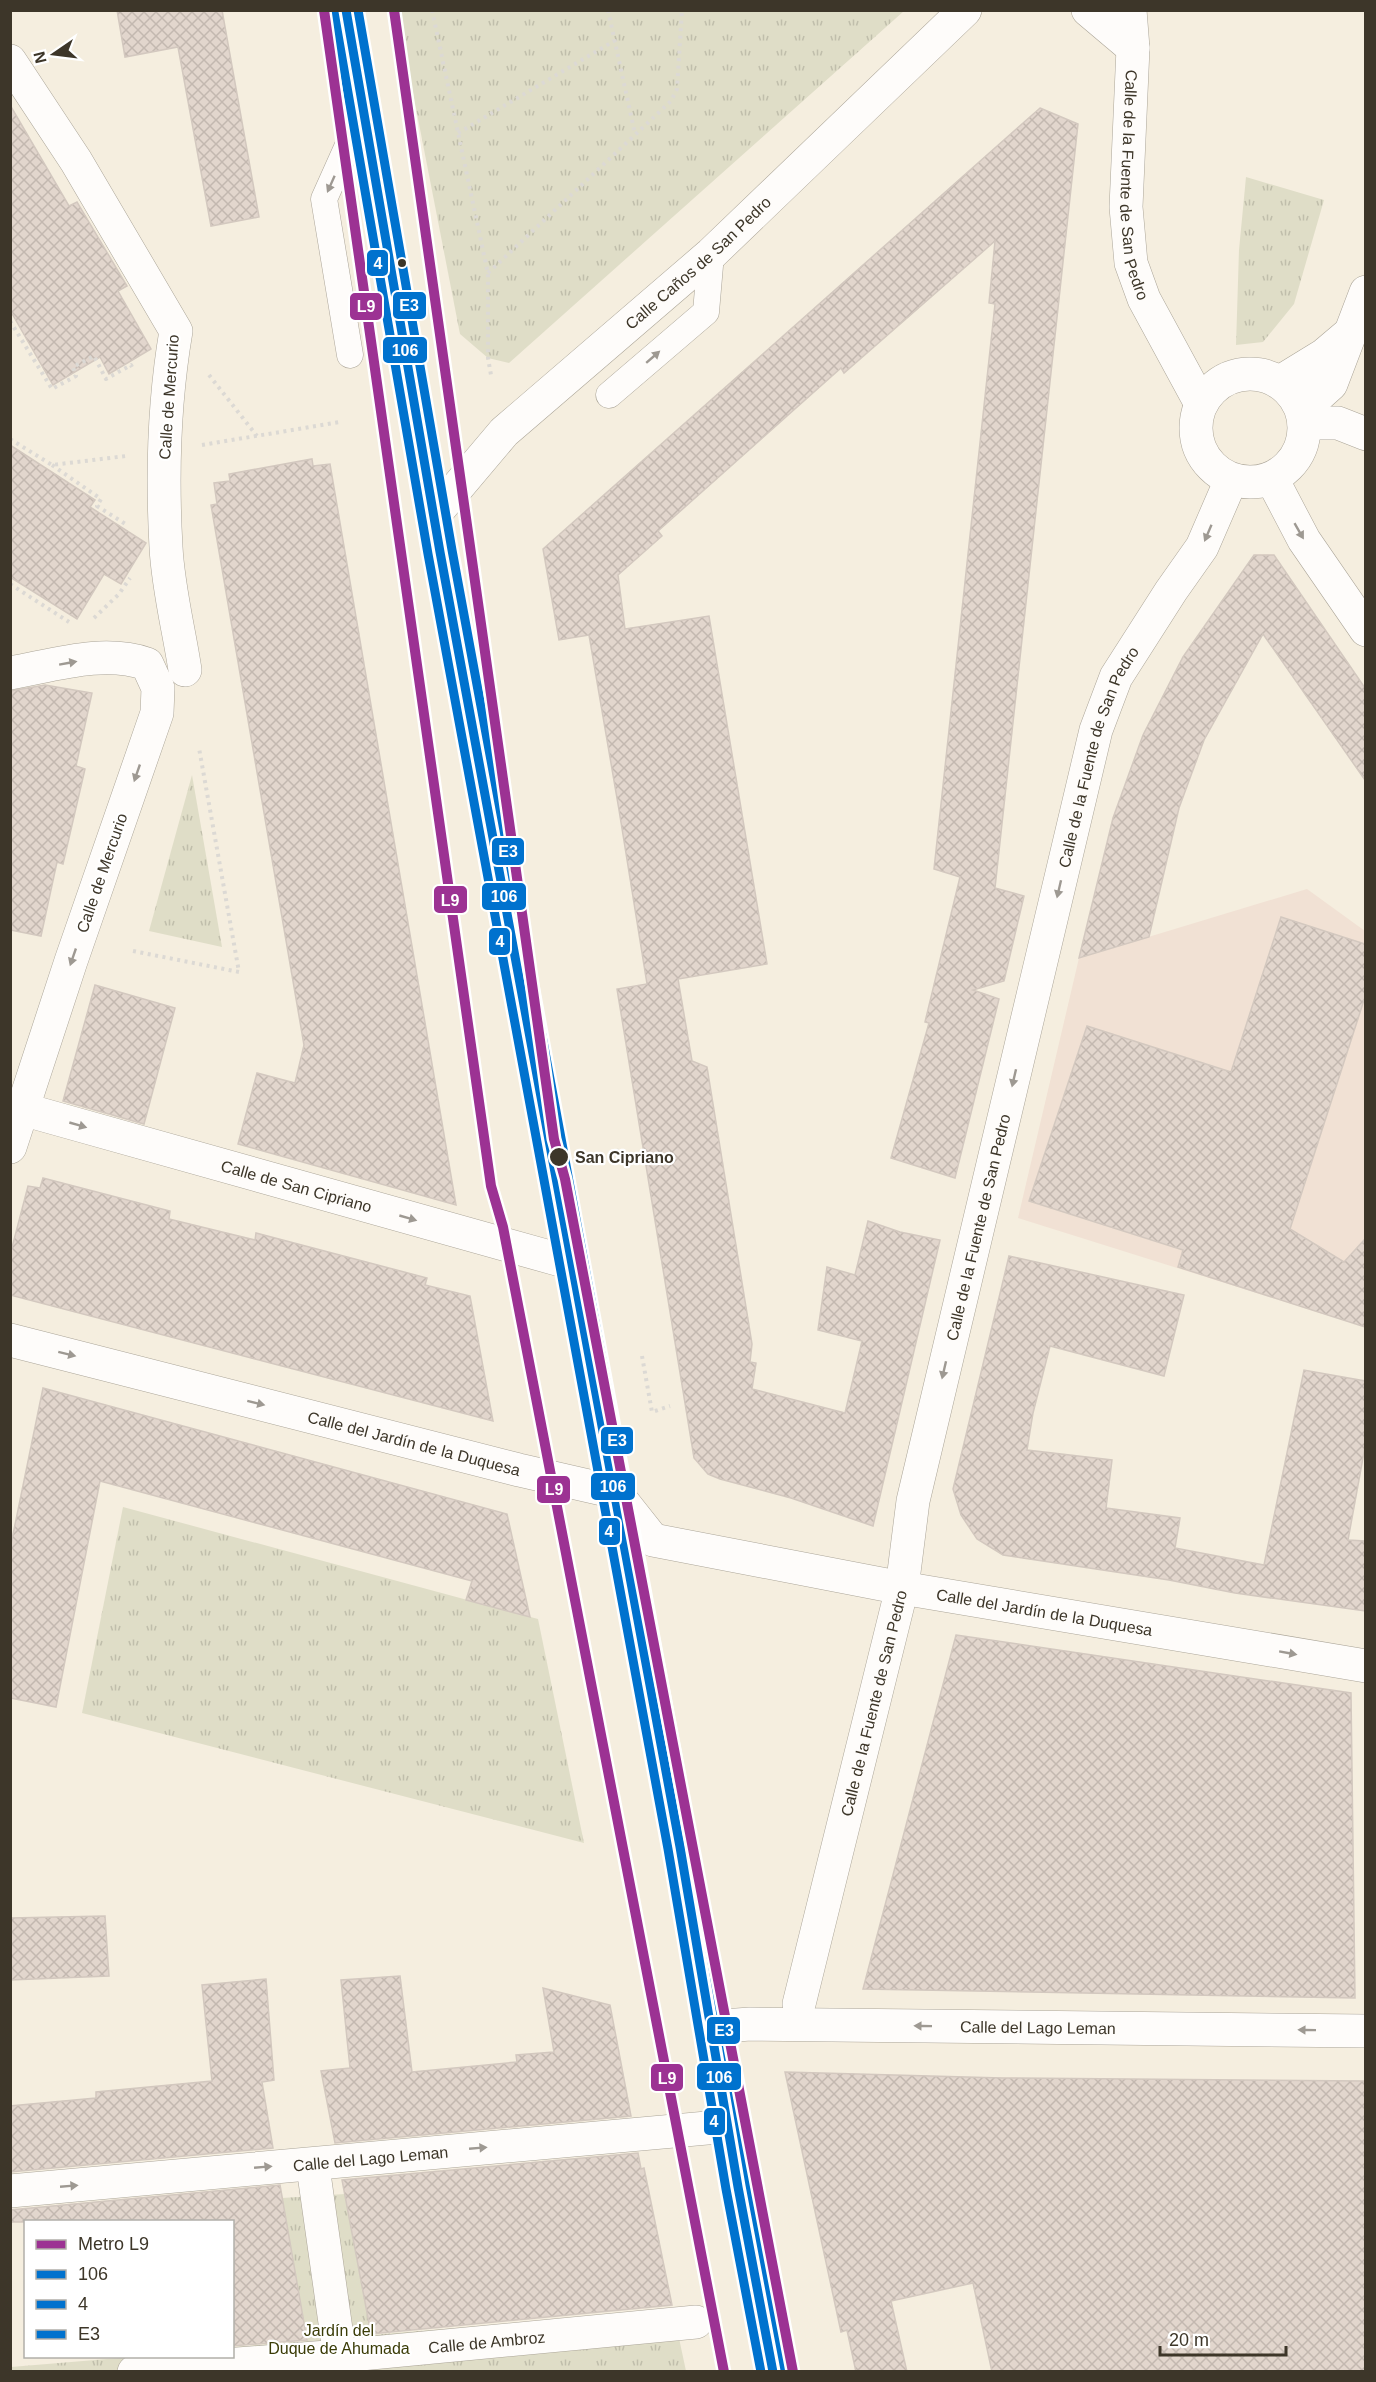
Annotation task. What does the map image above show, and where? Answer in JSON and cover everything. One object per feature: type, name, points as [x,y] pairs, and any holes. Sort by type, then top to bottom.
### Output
[{"type":"street","points":[[346,10],[434,515],[680,1847],[773,2372]]},
{"type":"street","name":"Calle Caños de San Pedro","points":[[434,515],[504,432],[711,254],[965,10]]},
{"type":"street","points":[[1088,10],[1133,48]]},
{"type":"street","name":"Calle de la Fuente de San Pedro","points":[[1130,10],[1133,48],[1126,207],[1131,263],[1144,299],[1201,404]]},
{"type":"street","name":"Calle de Mercurio","points":[[10,61],[76,161],[173,344],[165,452],[166,548],[185,670]]},
{"type":"street","points":[[1303,416],[1332,384],[1365,292]]},
{"type":"street","points":[[1280,382],[1324,355],[1350,333]]},
{"type":"street","points":[[1173,350],[1227,378]]},
{"type":"street","points":[[1245,374],[1263,374],[1280,382],[1293,394],[1303,416],[1304,440],[1298,456],[1287,469],[1272,479],[1258,483],[1231,480],[1215,470],[1203,456],[1197,439],[1196,421],[1201,404],[1212,389],[1227,378],[1245,374]]},
{"type":"street","points":[[1303,416],[1338,423],[1365,434]]},
{"type":"street","points":[[1272,479],[1304,540],[1365,630]]},
{"type":"street","name":"Calle de la Fuente de San Pedro","points":[[799,2004],[902,1588],[913,1502],[1096,730],[1116,677],[1202,547],[1231,480]]},
{"type":"street","name":"Calle de Mercurio","points":[[10,673],[105,657],[129,658],[147,664],[158,688],[157,713],[10,1147]]},
{"type":"street","name":"Calle de San Cipriano","points":[[22,1110],[571,1263]]},
{"type":"street","name":"Calle del Jardín de la Duquesa","points":[[13,1350],[615,1492],[652,1540],[902,1588],[1365,1666]]},
{"type":"street","name":"Calle del Lago Leman","points":[[711,2026],[1365,2031]]},
{"type":"street","name":"Calle del Lago Leman","points":[[10,2191],[729,2126]]},
{"type":"street","points":[[315,2181],[341,2364]]},
{"type":"street","name":"Calle de Ambroz","points":[[134,2372],[341,2364],[696,2322]]},
{"type":"lane","points":[[350,355],[324,199],[363,111]]},
{"type":"lane","points":[[609,395],[706,312],[711,254]]},
{"type":"path","points":[[432,10],[488,274],[488,358],[491,375]]},
{"type":"path","points":[[608,10],[635,134]]},
{"type":"path","points":[[488,274],[671,101],[677,89],[682,10]]},
{"type":"path","points":[[458,133],[614,41]]},
{"type":"path","points":[[10,321],[52,389],[76,376],[73,367],[94,357],[106,379],[131,365],[135,373],[173,344],[256,436]]},
{"type":"path","points":[[52,465],[165,452],[340,422]]},
{"type":"path","points":[[10,439],[101,499],[97,506],[166,548]]},
{"type":"path","points":[[10,584],[77,627]]},
{"type":"path","points":[[133,951],[239,972],[199,748]]},
{"type":"path","points":[[609,1154],[623,1149]]},
{"type":"path","points":[[642,1356],[652,1412],[670,1406]]},
{"type":"shaded area","points":[[1307,889],[1365,931],[1365,1327],[1018,1218],[1079,958]]},
{"type":"green space","points":[[397,10],[904,11],[509,363],[488,358],[460,334]]},
{"type":"green space","points":[[1246,177],[1324,200],[1294,304],[1263,342],[1236,345],[1239,250]]},
{"type":"green space","points":[[192,775],[222,947],[149,931]]},
{"type":"green space","points":[[123,1507],[538,1619],[584,1843],[82,1713]]},
{"type":"green space","name":"Jardín del Duque de Ahumada","points":[[345,2194],[371,2335],[673,2310],[686,2371],[11,2372],[11,2367],[119,2358],[234,2358],[234,2347],[307,2341],[282,2198]]},
{"type":"building","points":[[117,10],[222,10],[259,217],[211,226],[178,47],[125,57]]},
{"type":"building","points":[[10,105],[69,206],[77,202],[127,286],[118,291],[151,349],[109,374],[100,357],[53,385],[10,310]]},
{"type":"building","points":[[1040,108],[1078,124],[995,888],[1024,896],[1004,981],[973,990],[999,999],[955,1178],[891,1158],[929,1023],[925,1022],[960,877],[934,869],[995,304],[989,303],[995,241],[844,373],[841,368],[658,531],[662,536],[618,575],[625,629],[709,616],[767,964],[678,979],[692,1061],[707,1067],[752,1344],[750,1362],[756,1363],[752,1389],[845,1413],[862,1341],[818,1330],[827,1267],[855,1275],[868,1221],[900,1232],[940,1240],[873,1526],[791,1498],[720,1479],[708,1474],[694,1458],[617,989],[647,984],[619,810],[589,635],[559,640],[543,549]]},
{"type":"building","points":[[10,445],[95,500],[90,507],[146,543],[121,584],[104,574],[77,619],[10,577]]},
{"type":"building","points":[[312,459],[313,466],[330,464],[456,1205],[238,1144],[257,1073],[295,1083],[304,1045],[211,505],[217,504],[214,483],[230,481],[229,474]]},
{"type":"building","points":[[1254,555],[1274,555],[1365,688],[1365,780],[1263,634],[1204,740],[1179,808],[1149,937],[1079,958],[1113,818],[1143,735],[1183,657]]},
{"type":"building","points":[[45,685],[92,693],[76,766],[85,769],[63,864],[57,862],[41,936],[10,930],[10,691]]},
{"type":"building","points":[[1281,917],[1365,944],[1365,997],[1290,1229],[1344,1262],[1365,1239],[1365,1327],[1178,1267],[1183,1250],[1029,1201],[1087,1026],[1231,1072]]},
{"type":"building","points":[[95,985],[175,1008],[144,1124],[63,1101]]},
{"type":"building","points":[[43,1178],[170,1211],[169,1219],[255,1240],[256,1233],[427,1278],[425,1285],[470,1296],[493,1421],[10,1295],[10,1255],[28,1186],[40,1188]]},
{"type":"building","points":[[1009,1256],[1184,1295],[1164,1376],[1050,1346],[1033,1413],[1027,1450],[1112,1460],[1106,1508],[1180,1518],[1175,1548],[1264,1565],[1304,1370],[1365,1381],[1365,1447],[1348,1540],[1365,1541],[1365,1611],[1235,1593],[1169,1580],[1003,1555],[977,1539],[961,1515],[953,1489]]},
{"type":"building","points":[[43,1388],[507,1514],[530,1617],[466,1600],[472,1581],[100,1481],[56,1707],[10,1698],[10,1549]]},
{"type":"building","points":[[956,1635],[1351,1693],[1355,1998],[863,1989]]},
{"type":"building","points":[[105,1916],[109,1976],[10,1980],[10,1918]]},
{"type":"building","points":[[400,1976],[412,2072],[517,2062],[516,2055],[554,2052],[543,1988],[610,2005],[631,2116],[335,2143],[321,2071],[350,2068],[341,1980]]},
{"type":"building","points":[[266,1979],[274,2080],[262,2082],[273,2148],[10,2172],[10,2106],[96,2098],[96,2092],[212,2081],[202,1985]]},
{"type":"building","points":[[785,2072],[1003,2078],[1365,2081],[1365,2372],[992,2372],[973,2283],[891,2301],[907,2372],[856,2372],[847,2330],[841,2332]]},
{"type":"building","points":[[638,2153],[641,2169],[644,2168],[672,2305],[371,2334],[342,2180]]},
{"type":"building","points":[[280,2185],[307,2340],[234,2346],[234,2220],[24,2220],[24,2222],[10,2222],[10,2210]]},
{"type":"metro line","name":"L9","points":[[324,10],[491,1186],[503,1227],[724,2372]]},
{"type":"metro line","name":"L9","points":[[394,10],[554,1139],[565,1179],[793,2372]]},
{"type":"transit line","name":"106","points":[[346,10],[440,552],[680,1847],[738,2187],[773,2372]]},
{"type":"transit line","name":"E3","points":[[358,10],[452,550],[692,1845],[750,2185],[785,2370]]},
{"type":"transit line","name":"4","points":[[334,12],[428,554],[668,1849],[726,2189],[761,2372]]},
{"type":"place","name":"San Cipriano","points":[[559,1157]]}]
